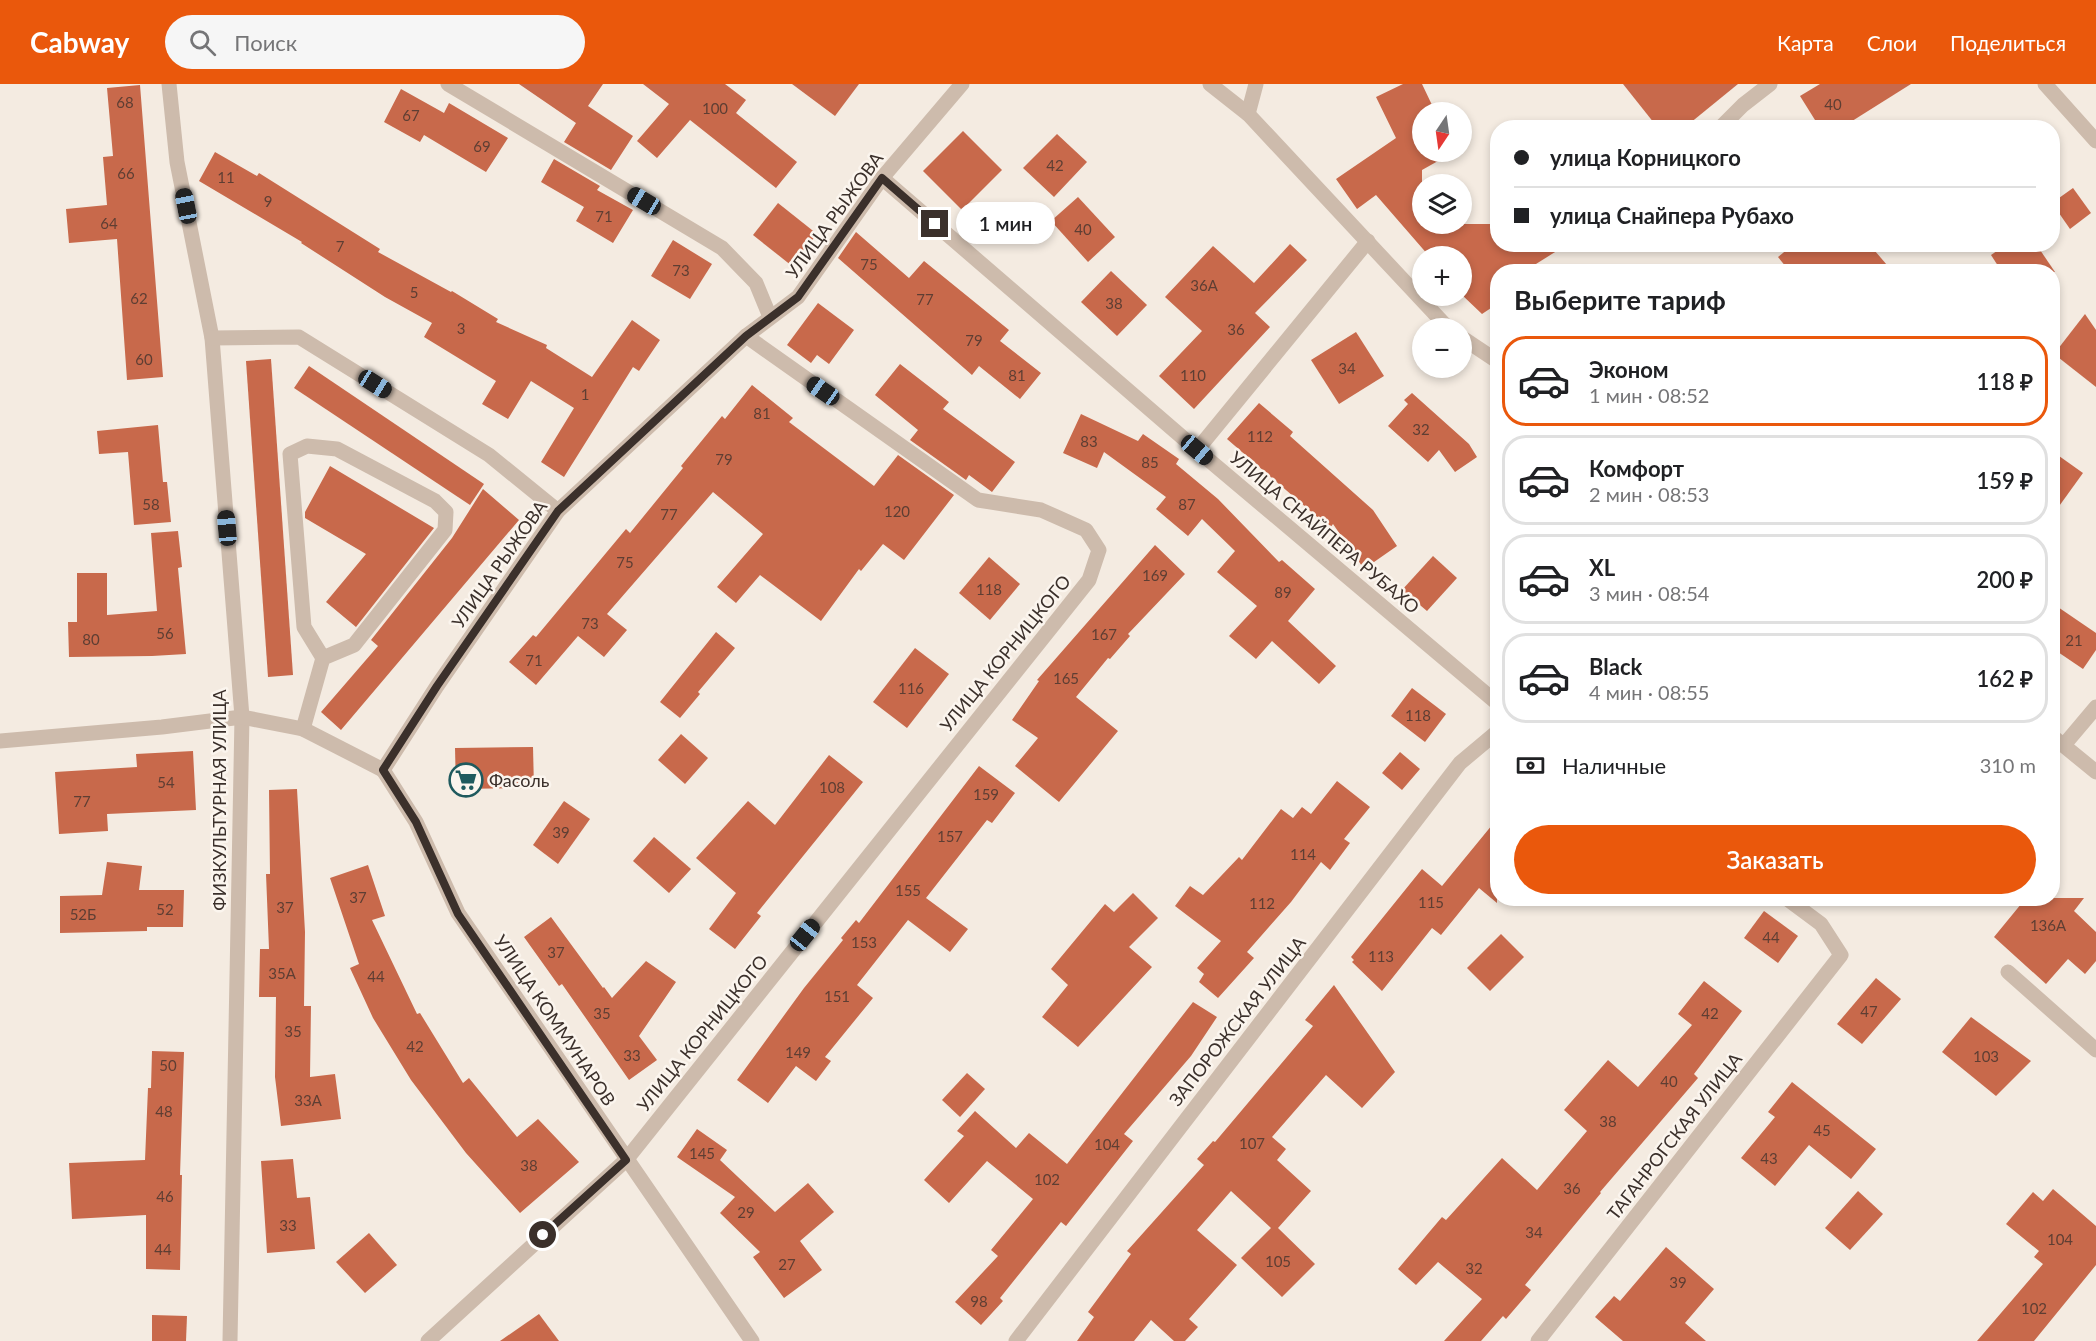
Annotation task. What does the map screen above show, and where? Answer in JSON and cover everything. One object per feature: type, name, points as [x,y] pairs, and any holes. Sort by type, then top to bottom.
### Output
[{"type":"street","name":"ФИЗКУЛЬТУРНАЯ УЛИЦА","points":[[169,84],[177,162],[212,338],[242,717],[230,1341]]},
{"type":"street","points":[[448,84],[722,248],[756,284],[770,317]]},
{"type":"street","name":"УЛИЦА РЫЖОВА","points":[[383,770],[437,686],[558,511],[746,336],[798,297],[882,178],[962,84]]},
{"type":"street","points":[[1210,84],[1248,114],[1439,318]]},
{"type":"street","points":[[1248,114],[1256,84]]},
{"type":"street","points":[[1728,120],[1770,84]]},
{"type":"street","points":[[2044,84],[2096,141]]},
{"type":"street","name":"УЛИЦА СНАЙПЕРА РУБАХО","points":[[882,178],[1197,450],[1490,697]]},
{"type":"street","points":[[1197,450],[1368,241]]},
{"type":"street","name":"УЛИЦА КОРНИЦКОГО","points":[[428,1341],[626,1160],[1089,580],[1099,550],[1086,530],[1041,510],[978,500],[746,336]]},
{"type":"street","points":[[212,338],[299,337],[489,455],[558,511]]},
{"type":"street","points":[[1472,344],[1490,356]]},
{"type":"street","points":[[303,729],[323,658],[304,627],[290,454],[307,446],[337,449],[435,501],[446,512],[445,530],[354,645],[323,658]]},
{"type":"street","points":[[2060,738],[2096,707]]},
{"type":"street","points":[[0,741],[242,717],[303,729],[383,770]]},
{"type":"street","name":"ЗАПОРОЖСКАЯ УЛИЦА","points":[[1016,1341],[1460,763],[1490,738]]},
{"type":"street","points":[[2060,742],[2096,772]]},
{"type":"street","name":"УЛИЦА КОММУНАРОВ","points":[[383,770],[416,822],[458,914],[752,1341]]},
{"type":"street","name":"ТАГАНРОГСКАЯ УЛИЦА","points":[[1538,1341],[1841,955],[1821,924],[1797,906]]},
{"type":"street","points":[[2008,972],[2096,1050]]},
{"type":"building","points":[[519,84],[603,84],[588,106],[633,136],[611,170],[564,142],[576,123]]},
{"type":"building","points":[[643,84],[725,84],[746,100],[736,113],[797,162],[776,188],[690,120],[657,158],[637,141],[669,104]]},
{"type":"building","points":[[792,84],[859,84],[835,116]]},
{"type":"building","points":[[1403,84],[1422,84],[1431,102],[1412,102],[1412,162],[1436,162],[1422,170],[1422,174],[1412,174],[1412,234],[1472,234],[1472,224],[1490,224],[1490,252],[1555,252],[1536,264],[1490,264],[1490,309],[1482,314],[1472,304],[1472,246],[1420,246],[1376,195],[1357,209],[1336,179],[1396,138],[1376,97]]},
{"type":"building","points":[[1623,84],[1738,84],[1694,120],[1652,120]]},
{"type":"building","points":[[1820,84],[1911,84],[1854,120],[1815,120],[1800,96]]},
{"type":"building","points":[[140,85],[163,377],[127,380],[117,239],[69,243],[66,209],[107,205],[103,157],[113,156],[107,88]]},
{"type":"building","points":[[401,89],[444,113],[449,103],[508,138],[486,172],[424,135],[420,142],[384,122]]},
{"type":"building","points":[[963,131],[1002,170],[962,210],[923,171]]},
{"type":"building","points":[[1057,134],[1087,162],[1054,197],[1023,168]]},
{"type":"building","points":[[215,152],[257,176],[259,173],[380,249],[378,252],[452,291],[498,319],[496,322],[547,345],[546,348],[592,377],[632,320],[660,340],[639,371],[633,367],[564,477],[541,462],[574,408],[531,381],[508,419],[482,404],[496,381],[424,337],[432,323],[385,297],[302,242],[199,181]]},
{"type":"building","points":[[554,159],[600,186],[597,190],[633,210],[613,243],[576,221],[584,207],[541,182]]},
{"type":"building","points":[[2073,188],[2091,213],[2070,229],[2060,215],[2060,197]]},
{"type":"building","points":[[1078,197],[1115,237],[1088,262],[1051,221]]},
{"type":"building","points":[[778,203],[817,234],[792,266],[753,235]]},
{"type":"building","points":[[856,232],[909,278],[924,261],[1009,330],[1000,341],[1041,373],[1020,399],[979,366],[972,375],[838,258]]},
{"type":"building","points":[[673,240],[712,264],[690,299],[651,276]]},
{"type":"building","points":[[1290,244],[1307,260],[1255,313],[1270,327],[1194,409],[1159,376],[1202,331],[1165,297],[1213,246],[1254,283]]},
{"type":"building","points":[[1784,252],[1876,252],[1886,264],[1784,264],[1778,257]]},
{"type":"building","points":[[1995,252],[2041,252],[2050,264],[1997,264],[1991,255]]},
{"type":"building","points":[[1111,271],[1147,305],[1117,336],[1081,302]]},
{"type":"building","points":[[818,303],[854,330],[829,364],[817,355],[811,363],[787,345]]},
{"type":"building","points":[[2085,314],[2096,330],[2096,387],[2060,359],[2060,346]]},
{"type":"building","points":[[1356,332],[1384,376],[1339,404],[1311,360]]},
{"type":"building","points":[[271,359],[293,675],[268,677],[246,361]]},
{"type":"building","points":[[900,364],[949,402],[943,409],[1015,462],[992,492],[969,475],[966,480],[910,440],[918,430],[875,395]]},
{"type":"building","points":[[309,366],[484,484],[470,505],[294,388]]},
{"type":"building","points":[[752,385],[793,418],[789,422],[874,486],[898,455],[954,495],[904,560],[883,544],[861,571],[859,569],[821,621],[760,575],[736,603],[717,587],[763,534],[713,492],[607,614],[627,630],[604,657],[578,636],[536,685],[509,662],[533,635],[536,637],[626,529],[630,533],[722,416],[725,419]]},
{"type":"building","points":[[1412,393],[1469,444],[1477,457],[1455,472],[1439,450],[1428,462],[1388,426],[1408,404],[1404,400]]},
{"type":"building","points":[[1259,403],[1293,432],[1290,436],[1373,510],[1397,546],[1364,569],[1333,524],[1330,528],[1227,439]]},
{"type":"building","points":[[1081,414],[1138,441],[1143,434],[1179,459],[1176,464],[1218,499],[1279,562],[1282,560],[1315,589],[1288,621],[1336,666],[1319,684],[1272,641],[1256,659],[1229,636],[1257,606],[1217,572],[1235,551],[1202,519],[1188,536],[1156,509],[1166,497],[1104,452],[1097,468],[1063,453]]},
{"type":"building","points":[[158,425],[163,482],[167,482],[171,522],[134,525],[128,452],[99,454],[97,431]]},
{"type":"building","points":[[2060,457],[2083,473],[2060,505]]},
{"type":"building","points":[[330,466],[434,528],[356,627],[326,602],[366,554],[305,518],[305,512]]},
{"type":"building","points":[[483,489],[519,520],[341,730],[321,712],[378,646],[371,640],[452,538]]},
{"type":"building","points":[[178,531],[182,567],[178,568],[186,654],[69,657],[68,622],[77,622],[77,573],[107,573],[107,615],[157,611],[151,533]]},
{"type":"building","points":[[1155,545],[1185,574],[1128,634],[1130,636],[1110,659],[1108,658],[1076,697],[1118,731],[1059,802],[1015,766],[1038,738],[1012,720],[1039,681],[1037,680]]},
{"type":"building","points":[[1433,556],[1457,578],[1427,611],[1402,590]]},
{"type":"building","points":[[989,557],[1020,584],[990,620],[959,593]]},
{"type":"building","points":[[2060,608],[2096,633],[2096,650],[2083,669],[2060,653]]},
{"type":"building","points":[[716,632],[735,648],[698,692],[700,694],[680,718],[660,702]]},
{"type":"building","points":[[915,648],[949,674],[907,728],[873,702]]},
{"type":"building","points":[[1412,688],[1446,714],[1425,742],[1391,716]]},
{"type":"building","points":[[681,734],[708,758],[685,784],[658,760]]},
{"type":"building","points":[[533,747],[534,788],[456,789],[455,748]]},
{"type":"building","points":[[193,751],[196,810],[107,814],[108,831],[59,834],[55,772],[137,767],[136,754]]},
{"type":"building","points":[[1400,752],[1420,769],[1402,790],[1382,773]]},
{"type":"building","points":[[829,755],[863,782],[757,913],[761,916],[735,949],[709,929],[736,893],[696,858],[748,801],[775,825]]},
{"type":"building","points":[[979,766],[1015,793],[992,823],[987,820],[926,898],[968,929],[950,952],[908,920],[857,985],[873,998],[825,1057],[831,1061],[816,1081],[796,1066],[768,1103],[737,1080],[804,988],[843,940],[841,938],[856,920],[859,923]]},
{"type":"building","points":[[1337,781],[1370,807],[1344,839],[1350,843],[1330,870],[1321,862],[1291,902],[1247,952],[1254,958],[1218,998],[1199,982],[1204,974],[1197,968],[1221,941],[1175,906],[1190,886],[1203,895],[1239,857],[1242,860],[1281,809],[1293,818],[1302,807],[1311,814]]},
{"type":"building","points":[[297,789],[305,932],[304,1006],[311,1006],[310,1077],[335,1074],[341,1119],[281,1126],[275,1077],[276,997],[259,997],[260,949],[269,949],[266,874],[270,874],[269,790]]},
{"type":"building","points":[[564,801],[590,819],[558,864],[533,845]]},
{"type":"building","points":[[1490,828],[1490,897],[1479,888],[1441,935],[1432,928],[1382,991],[1352,962],[1354,960],[1351,957],[1422,869],[1442,886]]},
{"type":"building","points":[[654,837],[691,869],[669,893],[633,861]]},
{"type":"building","points":[[107,862],[142,866],[139,890],[184,890],[183,927],[147,927],[147,931],[60,933],[60,896],[102,895]]},
{"type":"building","points":[[368,865],[385,916],[372,920],[417,1014],[420,1013],[463,1083],[469,1078],[517,1137],[538,1119],[579,1162],[520,1213],[466,1153],[411,1080],[373,1018],[350,968],[359,964],[330,878]]},
{"type":"building","points":[[1133,893],[1158,918],[1129,947],[1152,967],[1078,1047],[1042,1017],[1068,985],[1051,969],[1105,904],[1114,912]]},
{"type":"building","points":[[2060,898],[2084,898],[2074,911],[2096,932],[2096,961],[2085,974],[2068,959],[2046,984],[1994,937],[2019,906],[2060,906]]},
{"type":"building","points":[[1764,911],[1798,936],[1778,963],[1744,938]]},
{"type":"building","points":[[551,917],[612,998],[646,961],[676,982],[639,1036],[657,1060],[629,1080],[562,984],[559,986],[524,937]]},
{"type":"building","points":[[1501,934],[1524,957],[1490,991],[1467,968]]},
{"type":"building","points":[[1876,978],[1901,999],[1862,1044],[1837,1024]]},
{"type":"building","points":[[1704,981],[1742,1011],[1694,1074],[1698,1078],[1600,1192],[1525,1285],[1531,1290],[1506,1319],[1503,1316],[1481,1341],[1444,1341],[1482,1299],[1438,1262],[1416,1285],[1398,1269],[1442,1217],[1446,1220],[1502,1158],[1537,1190],[1587,1131],[1564,1110],[1608,1060],[1638,1087],[1692,1025],[1678,1014]]},
{"type":"building","points":[[1334,985],[1395,1072],[1362,1108],[1326,1075],[1272,1137],[1286,1149],[1277,1160],[1311,1191],[1278,1228],[1315,1264],[1282,1297],[1241,1258],[1271,1228],[1231,1191],[1197,1230],[1237,1265],[1189,1319],[1198,1327],[1185,1341],[1174,1341],[1151,1320],[1134,1341],[1077,1341],[1094,1317],[1088,1312],[1131,1254],[1127,1251],[1204,1165],[1197,1159],[1213,1141],[1215,1142],[1313,1026],[1305,1020]]},
{"type":"building","points":[[1193,1002],[1217,1017],[1191,1056],[1124,1134],[1133,1141],[1066,1226],[1061,1222],[1000,1298],[1003,1301],[981,1325],[955,1302],[998,1256],[991,1250],[1033,1199],[987,1161],[949,1203],[924,1180],[964,1136],[957,1131],[975,1111],[1016,1148],[1029,1133],[1067,1164]]},
{"type":"building","points":[[1971,1017],[2031,1061],[1996,1096],[1942,1052]]},
{"type":"building","points":[[152,1051],[184,1052],[180,1270],[146,1269],[146,1215],[72,1219],[69,1163],[145,1160]]},
{"type":"building","points":[[967,1073],[985,1089],[960,1117],[942,1100]]},
{"type":"building","points":[[1792,1082],[1876,1149],[1851,1179],[1809,1145],[1775,1186],[1741,1158],[1775,1117],[1768,1112]]},
{"type":"building","points":[[697,1129],[727,1150],[720,1160],[775,1212],[808,1183],[834,1212],[800,1241],[822,1270],[784,1298],[753,1257],[760,1252],[720,1213],[735,1197],[677,1157]]},
{"type":"building","points":[[293,1159],[297,1198],[310,1197],[315,1249],[267,1253],[261,1161]]},
{"type":"building","points":[[2053,1189],[2096,1226],[2096,1265],[2034,1341],[1977,1341],[2043,1264],[2034,1257],[2039,1251],[2006,1224],[2033,1192],[2043,1201]]},
{"type":"building","points":[[1858,1191],[1883,1214],[1850,1250],[1825,1228]]},
{"type":"building","points":[[369,1233],[397,1265],[365,1293],[336,1262]]},
{"type":"building","points":[[1666,1247],[1714,1289],[1685,1323],[1706,1341],[1623,1341],[1595,1317],[1614,1296],[1620,1301]]},
{"type":"building","points":[[539,1314],[559,1341],[500,1341]]},
{"type":"building","points":[[152,1315],[187,1316],[186,1341],[152,1341]]},
{"type":"place","name":"Фасоль","points":[[466,780]]},
{"type":"route","points":[[543,1235],[626,1160],[458,914],[416,822],[383,770],[437,686],[558,511],[746,336],[798,297],[882,178],[935,224]]}]
